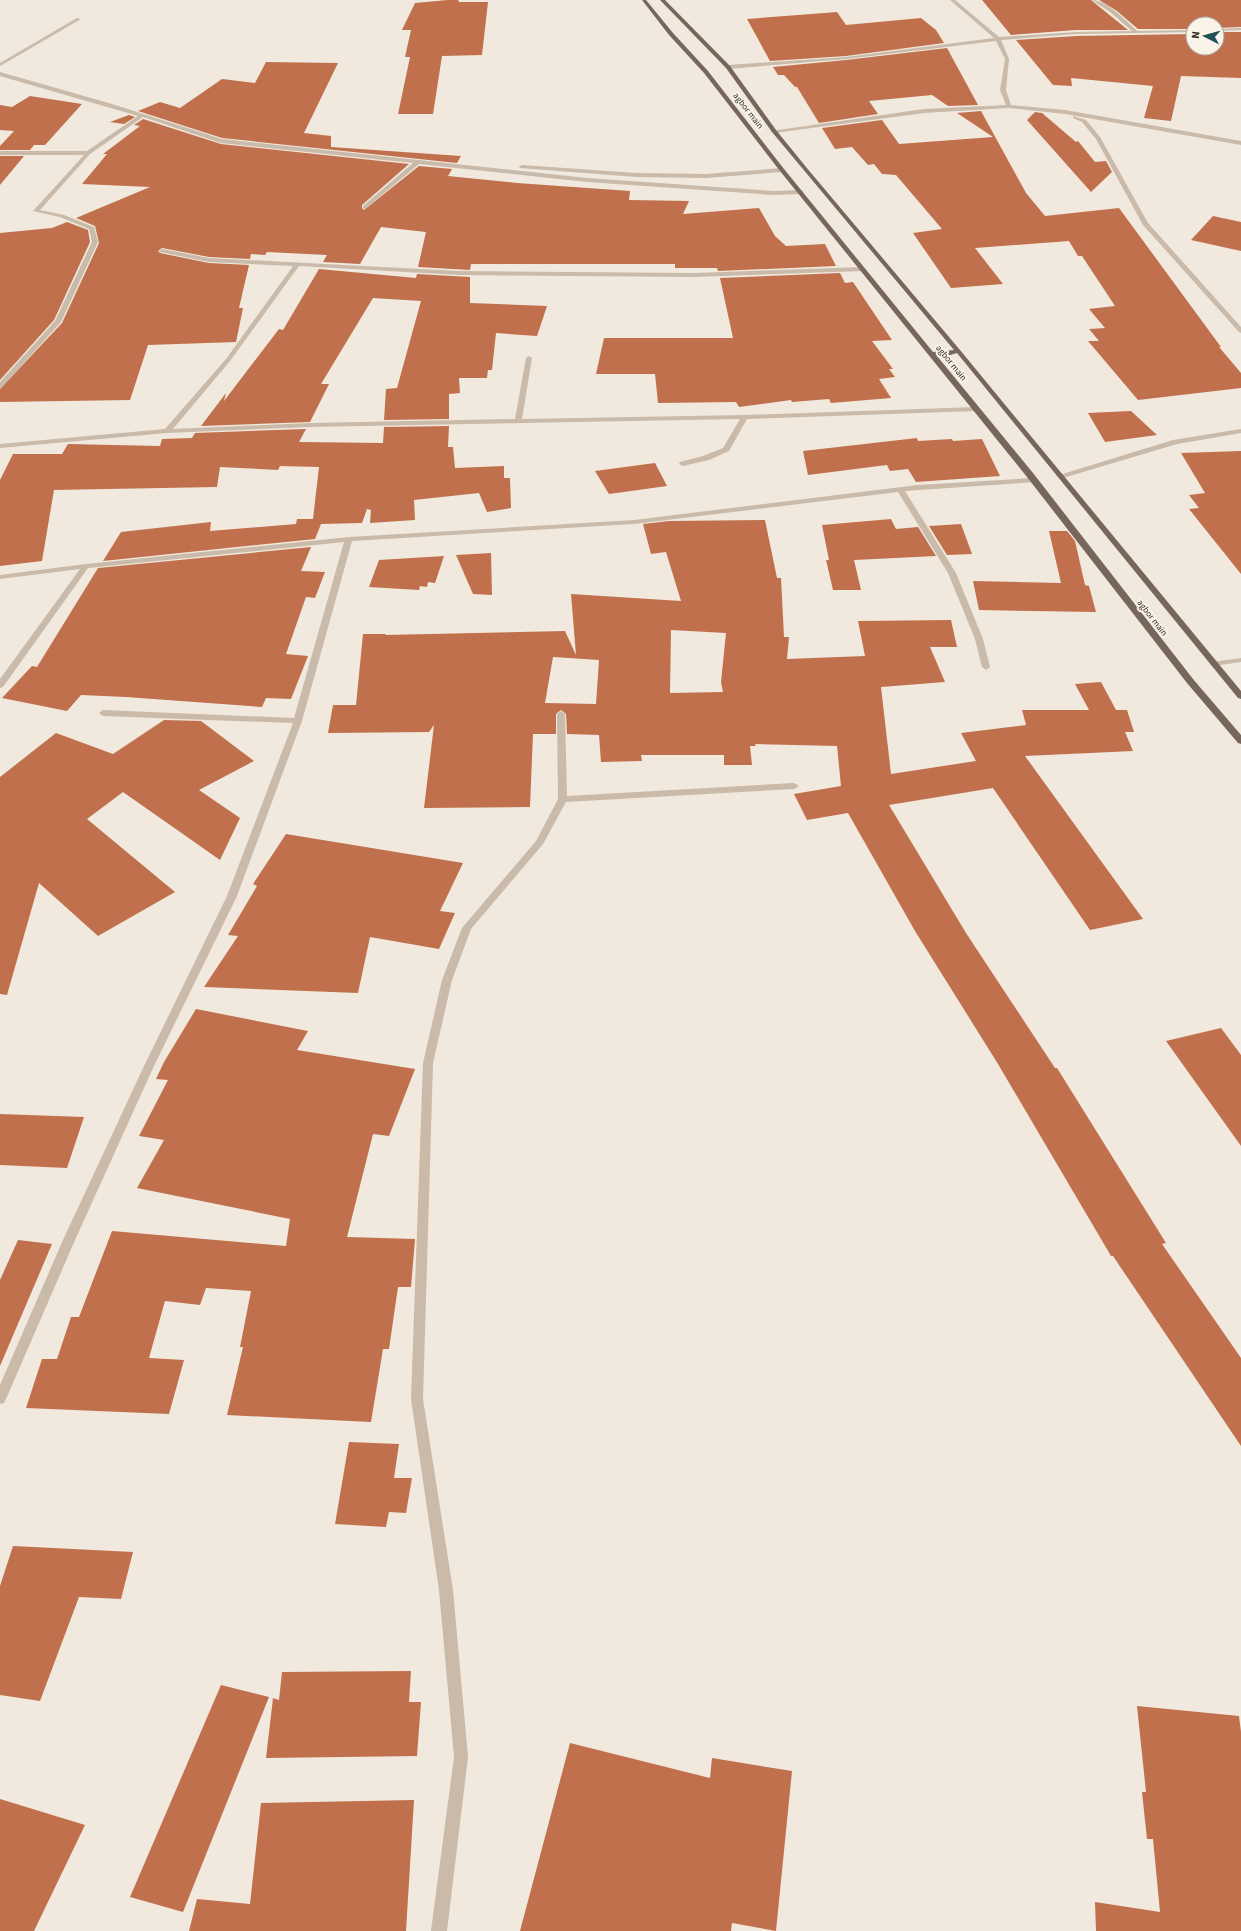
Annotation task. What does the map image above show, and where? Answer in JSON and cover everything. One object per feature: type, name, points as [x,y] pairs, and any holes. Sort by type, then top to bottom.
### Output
[{"type":"main road","name":"agbor main","points":[[644,0],[671,34],[706,72],[782,170],[1033,480],[1190,681],[1241,741]]},
{"type":"main road","name":"agbor main","points":[[662,0],[728,67],[774,131],[832,203],[958,351],[1213,664],[1241,696]]},
{"type":"main road","points":[[932,354],[947,354],[958,351]]},
{"type":"street","points":[[952,0],[998,39],[1007,60],[1002,90],[1009,106]]},
{"type":"street","points":[[1094,0],[1112,11],[1135,31]]},
{"type":"street","points":[[0,65],[79,19]]},
{"type":"street","points":[[1225,30],[1241,29]]},
{"type":"street","points":[[728,67],[846,58],[998,39],[1076,32],[1185,31]]},
{"type":"street","points":[[0,74],[142,115],[222,141],[416,163],[586,180],[774,193],[801,192]]},
{"type":"street","points":[[774,131],[924,111],[1009,106],[1066,112],[1241,143]]},
{"type":"street","points":[[1066,112],[1084,121],[1098,138],[1145,224],[1241,331]]},
{"type":"street","points":[[0,386],[58,322],[95,242],[92,228],[62,216],[36,211],[88,153],[142,115]]},
{"type":"street","points":[[0,153],[88,153]]},
{"type":"street","points":[[365,207],[416,163]]},
{"type":"street","points":[[465,163],[636,175],[706,176],[782,170]]},
{"type":"street","points":[[162,251],[210,260],[296,266],[459,273],[695,276],[863,269]]},
{"type":"street","points":[[167,431],[228,360],[296,266]]},
{"type":"street","points":[[518,422],[528,358]]},
{"type":"street","points":[[0,446],[167,431],[310,425],[744,417],[976,409]]},
{"type":"street","points":[[683,464],[706,458],[726,449],[744,417]]},
{"type":"street","points":[[1060,476],[1176,442],[1241,431]]},
{"type":"street","points":[[0,577],[86,566],[349,539],[634,522],[900,489],[1033,480]]},
{"type":"street","points":[[900,489],[952,573],[978,639],[986,667]]},
{"type":"street","points":[[0,1400],[75,1226],[149,1066],[232,896],[298,721],[349,539]]},
{"type":"street","points":[[0,685],[86,566]]},
{"type":"street","points":[[1213,664],[1241,660]]},
{"type":"street","points":[[103,713],[298,721]]},
{"type":"street","points":[[439,1931],[462,1757],[446,1590],[417,1399],[428,1063],[447,980],[467,928],[540,842],[563,799],[561,714]]},
{"type":"street","points":[[563,799],[794,786]]},
{"type":"building","points":[[458,0],[459,2],[488,2],[482,55],[442,56],[433,114],[398,114],[410,57],[405,57],[411,30],[402,30],[415,3]]},
{"type":"building","points":[[982,0],[1091,0],[1128,30],[1076,30],[1011,35]]},
{"type":"building","points":[[1099,0],[1241,0],[1241,27],[1225,28],[1225,16],[1185,16],[1185,29],[1138,29],[1117,11]]},
{"type":"building","points":[[837,12],[846,25],[921,18],[936,30],[944,43],[846,56],[770,61],[747,19]]},
{"type":"building","points":[[1225,32],[1241,32],[1241,78],[1181,76],[1171,121],[1144,118],[1153,86],[1071,78],[1072,86],[1053,85],[1016,40],[1076,36],[1185,34],[1185,56],[1225,56]]},
{"type":"building","points":[[947,48],[978,105],[948,106],[932,95],[869,101],[878,114],[819,123],[797,87],[795,87],[784,75],[778,75],[773,67],[846,60]]},
{"type":"building","points":[[266,62],[338,63],[304,133],[331,136],[331,147],[461,156],[457,163],[222,138],[138,111],[160,102],[180,108],[222,79],[255,83]]},
{"type":"building","points":[[30,96],[82,104],[45,145],[34,145],[30,150],[0,150],[0,146],[14,131],[0,130],[0,105],[12,107]]},
{"type":"building","points":[[981,111],[1026,193],[1045,216],[1119,208],[1221,347],[1219,347],[1241,373],[1241,388],[1138,400],[1088,341],[1099,341],[1089,329],[1105,328],[1089,309],[1115,306],[1082,256],[1078,256],[1069,241],[975,248],[1003,284],[951,288],[913,233],[942,229],[896,175],[882,174],[874,164],[868,165],[852,147],[835,149],[822,128],[882,120],[899,144],[993,137],[957,113]]},
{"type":"building","points":[[1035,112],[1042,113],[1076,142],[1078,141],[1095,162],[1106,161],[1112,172],[1091,192],[1027,120]]},
{"type":"building","points":[[129,115],[135,117],[124,124],[110,122]]},
{"type":"building","points":[[143,119],[221,144],[409,164],[362,205],[364,210],[419,166],[452,169],[448,176],[517,183],[630,191],[629,200],[689,201],[683,214],[759,208],[775,236],[786,246],[825,244],[836,266],[718,271],[717,268],[675,268],[675,264],[471,264],[470,270],[418,267],[426,232],[381,227],[360,264],[323,262],[327,255],[267,252],[265,255],[251,254],[250,259],[209,257],[162,248],[158,251],[160,253],[209,263],[249,265],[239,308],[243,308],[236,342],[148,345],[130,400],[0,402],[0,389],[62,323],[99,243],[95,226],[76,218],[150,187],[82,184],[107,154],[103,154],[140,126],[134,125]]},
{"type":"building","points":[[0,156],[24,156],[0,185]]},
{"type":"building","points":[[1213,216],[1241,222],[1241,251],[1191,240]]},
{"type":"building","points":[[67,222],[88,230],[90,242],[54,320],[0,380],[0,233],[52,228]]},
{"type":"building","points":[[319,269],[416,278],[417,274],[470,277],[470,303],[547,306],[537,336],[496,333],[492,370],[488,370],[487,378],[459,378],[460,393],[449,394],[449,419],[384,420],[386,389],[397,388],[421,301],[373,298],[321,384],[329,384],[310,422],[201,426],[226,393],[224,401],[279,329],[283,330]]},
{"type":"building","points":[[840,273],[845,283],[853,282],[892,340],[872,341],[893,369],[889,369],[895,377],[879,379],[891,398],[831,403],[829,399],[792,402],[791,400],[739,407],[736,402],[658,403],[655,374],[596,374],[604,338],[733,338],[720,278]]},
{"type":"building","points":[[1131,411],[1157,435],[1105,442],[1088,413]]},
{"type":"building","points":[[449,426],[448,447],[453,447],[455,468],[504,466],[504,478],[510,478],[511,508],[487,512],[479,493],[414,500],[415,520],[370,523],[371,510],[367,509],[362,523],[321,524],[315,539],[103,561],[121,532],[211,522],[210,531],[296,524],[297,519],[313,519],[319,467],[280,466],[278,470],[220,467],[217,487],[54,490],[42,561],[0,566],[0,480],[13,454],[62,454],[68,444],[160,446],[162,439],[192,438],[195,433],[306,429],[299,442],[383,443],[384,427]]},
{"type":"building","points":[[917,438],[918,441],[982,439],[1000,476],[916,482],[908,469],[890,471],[887,465],[808,475],[803,451]]},
{"type":"building","points":[[1241,451],[1241,574],[1189,509],[1199,508],[1189,495],[1205,493],[1181,453]]},
{"type":"building","points":[[655,463],[667,486],[609,494],[595,471]]},
{"type":"building","points":[[891,519],[896,529],[918,527],[936,556],[854,560],[861,590],[833,590],[826,560],[829,560],[822,525]]},
{"type":"building","points":[[765,520],[777,578],[781,578],[784,637],[789,637],[787,659],[865,656],[858,621],[951,620],[957,647],[930,647],[945,682],[881,687],[891,774],[976,761],[961,733],[1026,725],[1022,710],[1089,710],[1075,684],[1101,682],[1116,710],[1127,710],[1134,732],[1125,732],[1133,751],[1025,756],[1143,919],[1090,930],[993,788],[889,805],[966,933],[1055,1068],[1057,1068],[1166,1243],[1162,1244],[1241,1358],[1241,1446],[1113,1256],[1111,1256],[998,1064],[915,931],[848,813],[807,820],[794,794],[841,786],[837,746],[755,744],[756,746],[750,746],[752,765],[724,765],[724,755],[641,755],[642,761],[601,762],[599,735],[567,734],[566,714],[561,710],[556,714],[556,734],[533,734],[530,807],[424,808],[434,725],[429,732],[328,733],[333,705],[356,705],[363,634],[386,634],[385,635],[565,631],[576,655],[571,594],[681,601],[666,552],[651,554],[643,524],[669,521]],"holes":[[[671,630],[726,633],[721,682],[723,692],[670,693]],[[553,657],[599,660],[596,704],[545,703]]]},
{"type":"building","points":[[961,524],[972,554],[947,555],[929,526]]},
{"type":"building","points":[[1049,531],[1067,531],[1075,541],[1085,585],[1089,586],[1096,612],[979,610],[973,581],[1061,583]]},
{"type":"building","points":[[311,547],[301,571],[325,572],[315,598],[306,597],[286,654],[308,656],[291,699],[266,698],[262,707],[81,695],[67,711],[2,698],[32,666],[37,667],[98,568]]},
{"type":"building","points":[[491,553],[492,595],[473,594],[456,555]]},
{"type":"building","points":[[444,556],[435,583],[428,582],[427,587],[420,586],[419,590],[369,587],[379,560]]},
{"type":"building","points":[[164,720],[201,721],[254,761],[199,790],[240,818],[220,860],[123,792],[87,819],[175,892],[98,936],[39,883],[7,995],[0,994],[0,777],[56,733],[113,754]]},
{"type":"building","points":[[286,834],[463,863],[440,911],[455,913],[439,949],[370,937],[358,993],[204,987],[238,936],[228,935],[257,886],[253,884]]},
{"type":"building","points":[[196,1009],[308,1031],[297,1050],[415,1069],[389,1136],[373,1134],[347,1237],[415,1239],[411,1287],[398,1287],[389,1349],[383,1349],[371,1422],[227,1415],[243,1347],[240,1347],[251,1291],[206,1288],[200,1305],[165,1301],[149,1358],[184,1360],[169,1414],[26,1408],[42,1359],[57,1359],[71,1317],[79,1317],[112,1231],[286,1246],[290,1219],[137,1188],[164,1140],[139,1136],[168,1080],[156,1079],[164,1062]]},
{"type":"building","points":[[1221,1028],[1241,1055],[1241,1146],[1166,1041]]},
{"type":"building","points":[[0,1114],[84,1117],[67,1168],[0,1165]]},
{"type":"building","points":[[18,1240],[52,1244],[0,1366],[0,1280]]},
{"type":"building","points":[[349,1442],[399,1444],[394,1478],[412,1478],[406,1513],[389,1512],[386,1527],[335,1524]]},
{"type":"building","points":[[13,1546],[133,1552],[121,1599],[79,1597],[40,1701],[0,1695],[0,1586]]},
{"type":"building","points":[[411,1671],[409,1702],[421,1702],[417,1756],[266,1758],[273,1698],[279,1700],[282,1672]]},
{"type":"building","points":[[221,1685],[269,1697],[183,1912],[130,1897]]},
{"type":"building","points":[[1137,1706],[1239,1716],[1241,1732],[1241,1931],[1096,1931],[1095,1902],[1160,1912],[1153,1839],[1147,1839],[1142,1792],[1146,1792]]},
{"type":"building","points":[[570,1743],[710,1778],[712,1758],[792,1771],[776,1931],[732,1923],[731,1931],[520,1931]]},
{"type":"building","points":[[0,1799],[85,1825],[34,1931],[0,1931]]},
{"type":"building","points":[[414,1800],[406,1931],[189,1931],[197,1899],[250,1904],[261,1803]]}]
